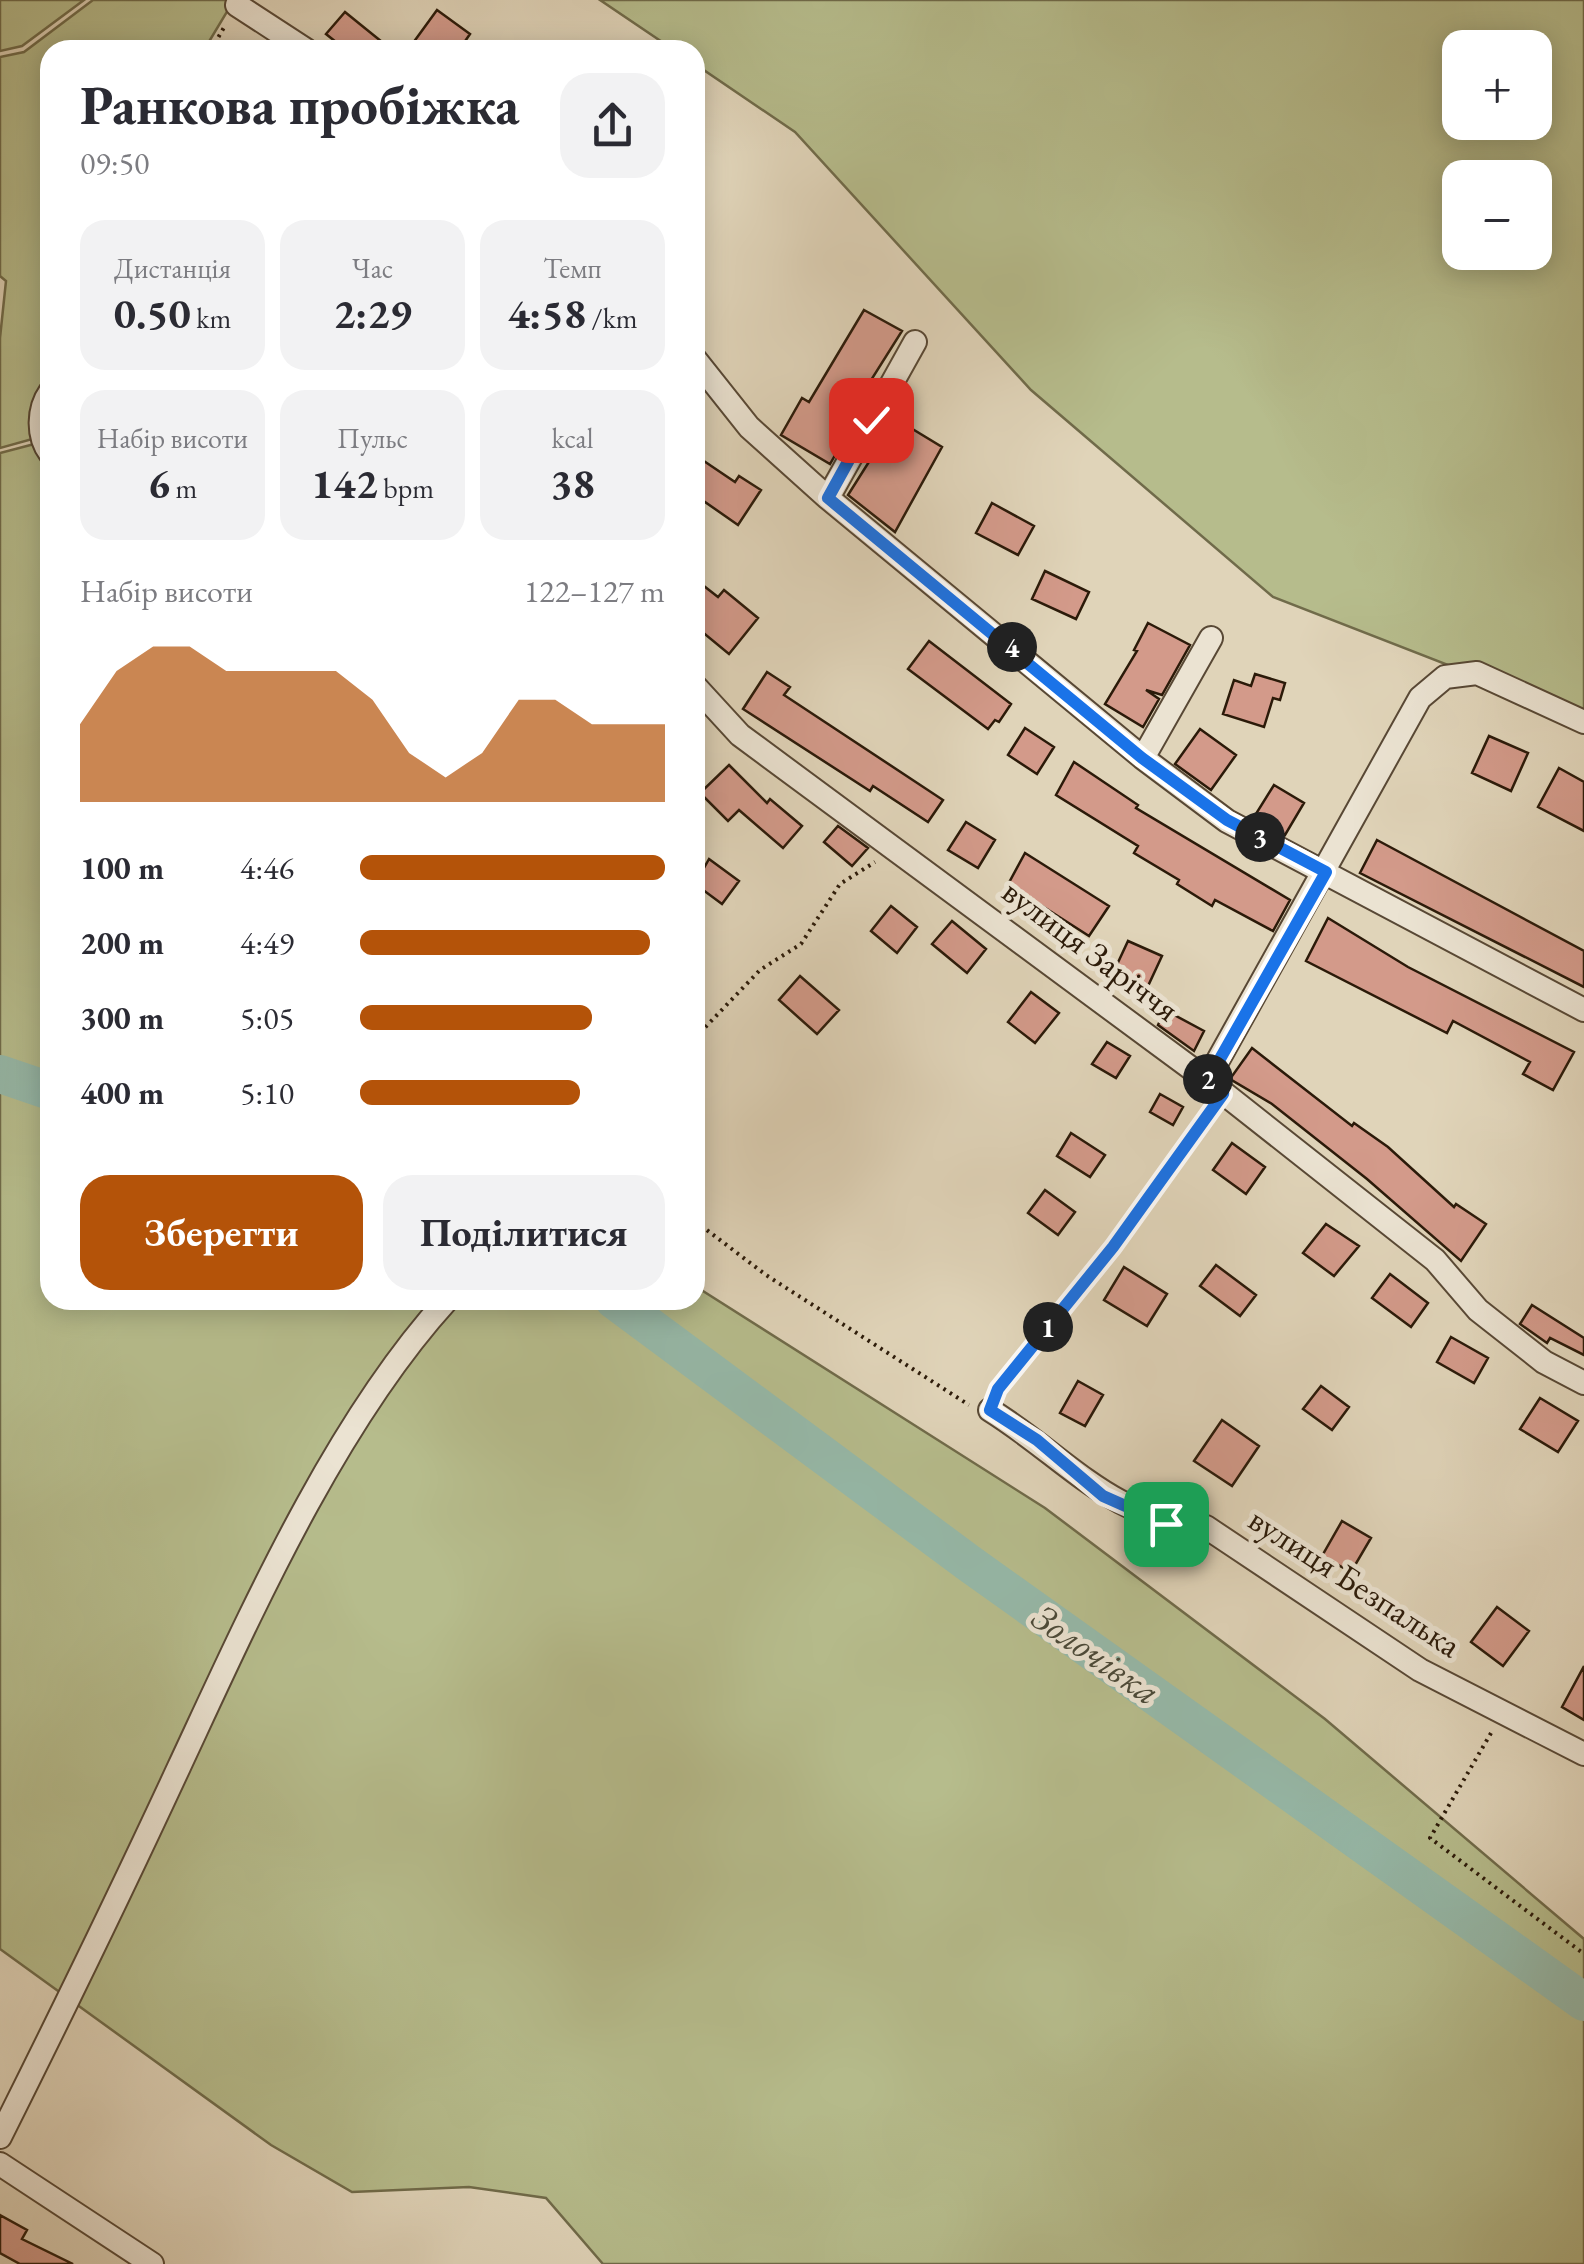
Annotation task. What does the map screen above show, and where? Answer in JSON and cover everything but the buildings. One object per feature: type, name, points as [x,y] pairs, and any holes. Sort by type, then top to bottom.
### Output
[{"type":"street","points":[[237,5],[291,40]]},
{"type":"street","points":[[828,498],[915,342]]},
{"type":"street","points":[[705,371],[750,426],[828,498],[1142,758],[1227,820],[1584,1010]]},
{"type":"street","points":[[1142,758],[1211,638]]},
{"type":"street","points":[[1215,1087],[1420,698],[1445,677],[1477,673],[1584,722]]},
{"type":"street","name":"вулиця Заріччя","points":[[705,697],[740,735],[1215,1087],[1435,1260],[1478,1310],[1544,1362],[1584,1383]]},
{"type":"street","points":[[0,2138],[110,1916],[250,1616],[355,1426],[416,1335],[438,1310]]},
{"type":"street","name":"вулиця Безпалька","points":[[990,1410],[1037,1440],[1103,1496],[1166,1524],[1206,1527],[1405,1661],[1584,1754]]},
{"type":"street","points":[[0,2164],[115,2253],[152,2264]]},
{"type":"path","points":[[705,1028],[760,970],[801,944],[840,884],[892,847]]},
{"type":"path","points":[[705,1229],[766,1275],[966,1404],[990,1410],[998,1389],[1113,1247],[1215,1087]]},
{"type":"path","points":[[1503,1712],[1430,1838],[1584,1954]]},
{"type":"green space","points":[[0,0],[84,0],[22,46],[0,51]]},
{"type":"green space","points":[[93,0],[234,0],[210,40],[40,40],[40,422],[36,438],[0,448],[0,338],[6,281],[0,276],[0,57],[24,52]]},
{"type":"green space","points":[[600,0],[1584,0],[1584,718],[1273,597],[1031,390],[795,132],[705,71],[705,40],[659,40]]},
{"type":"green space","points":[[40,443],[40,1310],[705,1310],[705,1292],[1045,1508],[1325,1719],[1584,1939],[1584,2264],[603,2264],[546,2198],[469,2187],[352,2192],[271,2145],[0,1949],[0,453]]},
{"type":"waterway","name":"Золочівка","points":[[0,1074],[40,1088]]},
{"type":"waterway","name":"Золочівка","points":[[627,1310],[970,1564],[1584,2002]]},
{"type":"route","points":[[871,420],[828,498],[966,608],[1142,758],[1227,820],[1326,872],[1208,1080],[1223,1094],[1113,1247],[998,1389],[990,1410],[1037,1440],[1103,1496],[1166,1524]]}]
